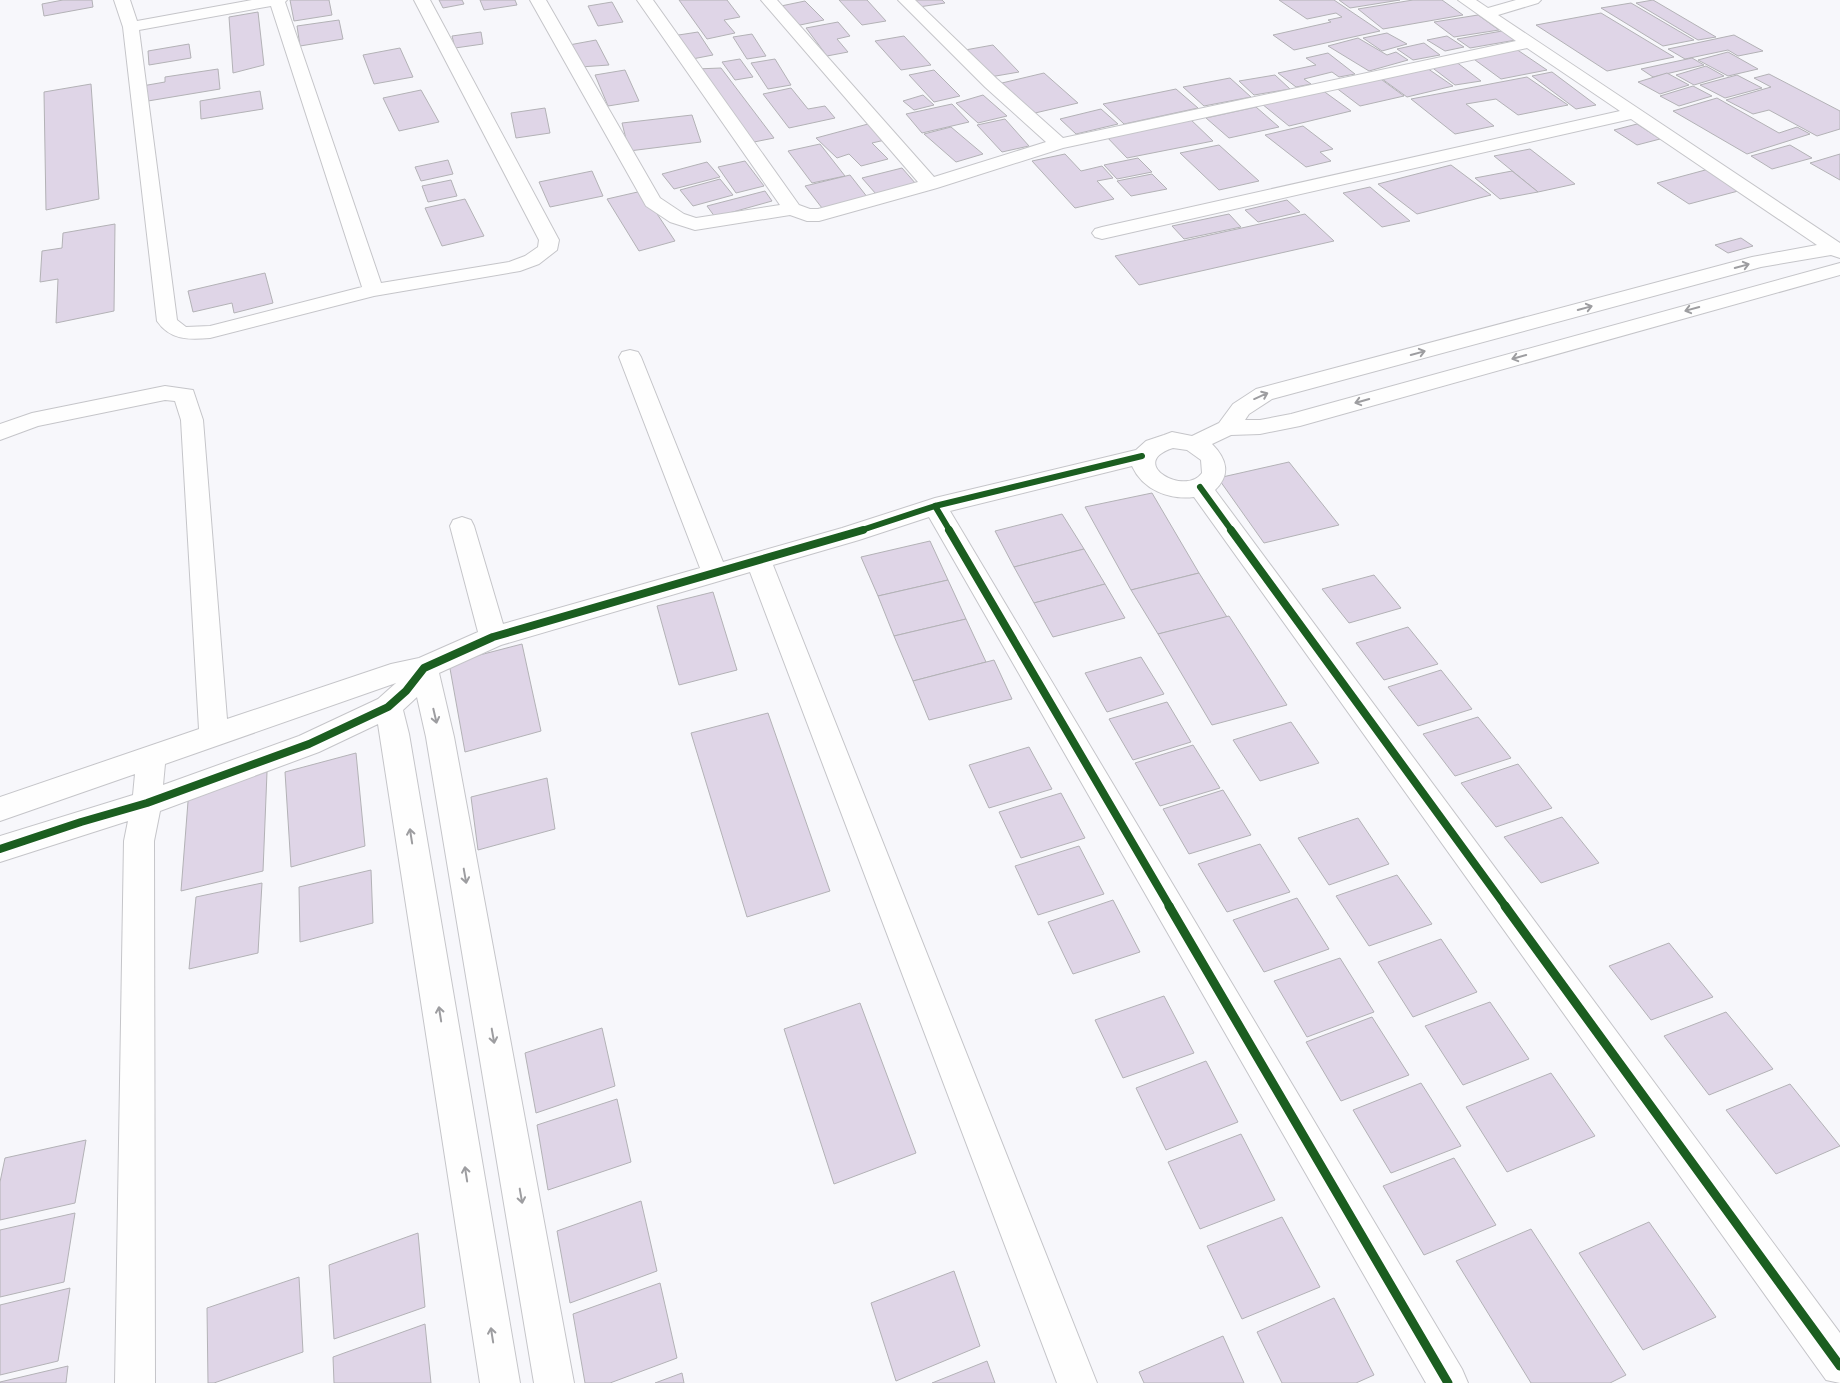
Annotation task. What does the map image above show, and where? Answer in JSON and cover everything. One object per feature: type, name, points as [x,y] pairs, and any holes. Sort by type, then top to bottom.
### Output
[{"type":"street","points":[[122,0],[131,27],[167,321],[172,328],[184,333],[210,332],[374,290],[513,267],[532,260],[547,250],[549,240],[422,0]]},
{"type":"street","points":[[131,27],[278,0],[374,290]]},
{"type":"street","points":[[538,0],[653,202],[677,218],[696,224],[792,208]]},
{"type":"street","points":[[645,0],[792,208],[806,215],[819,215],[930,184],[1059,144],[1528,43]]},
{"type":"street","points":[[769,0],[930,184]]},
{"type":"street","points":[[906,0],[991,83],[1059,144]]},
{"type":"street","points":[[1466,0],[1837,250]]},
{"type":"street","points":[[1486,13],[1533,0]]},
{"type":"street","points":[[1102,232],[1636,113]]},
{"type":"street","points":[[1227,428],[1241,409],[1264,394],[1759,261],[1837,250]]},
{"type":"street","points":[[1194,444],[1227,428],[1260,427],[1292,421],[1840,269]]},
{"type":"street","points":[[630,357],[715,573]]},
{"type":"street","points":[[0,434],[32,420],[156,394],[185,395],[192,420],[214,735]]},
{"type":"street","points":[[1172,440],[1194,444],[1210,454],[1215,463],[1216,473],[1210,481],[1200,487],[1186,490],[1171,488],[1157,483],[1147,476],[1142,466],[1142,456],[1148,448],[1159,443],[1172,440]]},
{"type":"street","points":[[0,809],[391,674],[424,668],[492,638],[759,561],[934,506],[1142,456]]},
{"type":"street","points":[[1200,487],[1840,1366]]},
{"type":"street","points":[[934,506],[1448,1383]]},
{"type":"street","points":[[462,526],[492,638]]},
{"type":"street","points":[[759,561],[1077,1383]]},
{"type":"street","points":[[0,849],[80,822],[147,803],[309,744],[388,708],[406,691],[424,668]]},
{"type":"street","points":[[424,668],[440,737],[554,1383]]},
{"type":"street","points":[[388,708],[396,744],[500,1383]]},
{"type":"street","points":[[135,1383],[139,841],[147,803],[151,757]]},
{"type":"building","points":[[63,0],[92,0],[93,7],[44,16],[42,4]]},
{"type":"building","points":[[290,0],[329,0],[332,15],[294,21]]},
{"type":"building","points":[[439,0],[462,0],[464,4],[443,8]]},
{"type":"building","points":[[480,0],[515,0],[517,5],[484,10]]},
{"type":"building","points":[[679,0],[727,0],[740,17],[724,20],[735,33],[707,39]]},
{"type":"building","points":[[839,0],[867,0],[886,21],[862,25]]},
{"type":"building","points":[[913,0],[942,0],[945,3],[919,7]]},
{"type":"building","points":[[1279,0],[1334,0],[1380,31],[1294,50],[1273,35],[1331,22],[1328,20],[1342,17],[1336,13],[1307,19]]},
{"type":"building","points":[[1339,0],[1400,0],[1350,8]]},
{"type":"building","points":[[1413,0],[1442,0],[1463,15],[1383,29],[1358,9]]},
{"type":"building","points":[[1653,0],[1716,37],[1698,40],[1636,3]]},
{"type":"building","points":[[805,1],[824,20],[800,25],[781,6]]},
{"type":"building","points":[[612,2],[623,22],[598,26],[588,6]]},
{"type":"building","points":[[1631,3],[1694,40],[1663,46],[1601,8]]},
{"type":"building","points":[[258,12],[264,65],[233,73],[229,17]]},
{"type":"building","points":[[1601,13],[1674,57],[1607,71],[1536,25]]},
{"type":"building","points":[[1478,15],[1499,30],[1454,37],[1434,22]]},
{"type":"building","points":[[339,20],[343,39],[300,46],[297,26]]},
{"type":"building","points":[[838,22],[850,36],[837,39],[848,52],[827,56],[806,28]]},
{"type":"building","points":[[1502,31],[1516,40],[1470,48],[1457,39]]},
{"type":"building","points":[[481,32],[483,44],[455,48],[452,36]]},
{"type":"building","points":[[698,32],[713,55],[687,60],[672,36]]},
{"type":"building","points":[[1387,33],[1407,44],[1382,51],[1363,38]]},
{"type":"building","points":[[752,34],[766,56],[747,59],[733,37]]},
{"type":"building","points":[[1734,35],[1763,51],[1738,56],[1728,50],[1685,59],[1668,49]]},
{"type":"building","points":[[904,36],[931,65],[901,70],[875,41]]},
{"type":"building","points":[[1447,36],[1464,47],[1445,51],[1427,40]]},
{"type":"building","points":[[1358,38],[1387,55],[1396,52],[1408,60],[1369,71],[1328,46]]},
{"type":"building","points":[[596,40],[609,65],[580,67],[569,45]]},
{"type":"building","points":[[1424,43],[1440,55],[1413,60],[1397,49]]},
{"type":"building","points":[[189,44],[191,58],[149,65],[148,51]]},
{"type":"building","points":[[993,45],[1019,72],[990,77],[965,50]]},
{"type":"building","points":[[400,48],[413,77],[374,84],[363,55]]},
{"type":"building","points":[[1516,49],[1547,70],[1501,79],[1471,57]]},
{"type":"building","points":[[1728,52],[1758,69],[1728,76],[1698,60]]},
{"type":"building","points":[[1328,53],[1355,74],[1339,77],[1332,72],[1304,79],[1311,84],[1296,87],[1278,73],[1316,65],[1306,58]]},
{"type":"building","points":[[1692,58],[1704,65],[1653,77],[1641,69]]},
{"type":"building","points":[[740,59],[753,77],[735,80],[722,62]]},
{"type":"building","points":[[775,59],[791,85],[768,89],[751,63]]},
{"type":"building","points":[[1455,61],[1481,81],[1455,85],[1430,66]]},
{"type":"building","points":[[1424,66],[1453,86],[1407,97],[1378,76]]},
{"type":"building","points":[[1706,66],[1724,76],[1694,85],[1676,75]]},
{"type":"building","points":[[721,68],[774,138],[749,143],[696,69]]},
{"type":"building","points":[[218,69],[220,89],[142,102],[142,86],[165,82],[165,77]]},
{"type":"building","points":[[625,70],[639,101],[608,106],[595,75]]},
{"type":"building","points":[[934,70],[960,96],[934,102],[909,75]]},
{"type":"building","points":[[1552,72],[1596,105],[1576,109],[1532,76]]},
{"type":"building","points":[[1044,73],[1078,103],[1035,113],[1002,83]]},
{"type":"building","points":[[1667,73],[1689,85],[1660,94],[1638,82]]},
{"type":"building","points":[[1769,74],[1840,111],[1840,129],[1817,136],[1769,110],[1753,114],[1726,100],[1771,87],[1754,78]]},
{"type":"building","points":[[1275,75],[1290,89],[1254,95],[1239,81]]},
{"type":"building","points":[[1737,75],[1762,88],[1725,98],[1700,85]]},
{"type":"building","points":[[1378,77],[1404,96],[1360,106],[1335,87]]},
{"type":"building","points":[[1527,77],[1568,105],[1518,115],[1496,99],[1466,104],[1494,126],[1455,134],[1411,99]]},
{"type":"building","points":[[1230,78],[1251,97],[1204,106],[1183,87]]},
{"type":"building","points":[[91,84],[99,199],[46,210],[44,92]]},
{"type":"building","points":[[1693,86],[1712,96],[1679,106],[1660,96]]},
{"type":"building","points":[[791,88],[808,109],[825,106],[835,118],[789,128],[763,94]]},
{"type":"building","points":[[1176,89],[1198,108],[1124,124],[1103,104]]},
{"type":"building","points":[[421,90],[439,122],[399,131],[383,98]]},
{"type":"building","points":[[1322,90],[1351,111],[1289,126],[1262,104]]},
{"type":"building","points":[[260,91],[263,109],[201,119],[200,101]]},
{"type":"building","points":[[923,95],[934,105],[914,110],[903,101]]},
{"type":"building","points":[[983,95],[1007,116],[978,123],[956,103]]},
{"type":"building","points":[[1717,98],[1779,133],[1797,127],[1810,134],[1747,154],[1673,111]]},
{"type":"building","points":[[952,104],[969,122],[922,133],[906,114]]},
{"type":"building","points":[[1256,107],[1279,127],[1229,138],[1206,118]]},
{"type":"building","points":[[545,108],[550,133],[516,138],[511,113]]},
{"type":"building","points":[[1101,109],[1118,124],[1076,134],[1060,119]]},
{"type":"building","points":[[692,115],[701,142],[629,151],[622,123]]},
{"type":"building","points":[[1189,118],[1213,141],[1127,158],[1104,134]]},
{"type":"building","points":[[1005,119],[1029,146],[1002,152],[977,125]]},
{"type":"building","points":[[868,124],[885,140],[872,143],[888,159],[861,166],[849,154],[837,158],[816,138]]},
{"type":"building","points":[[1637,124],[1660,139],[1637,145],[1614,130]]},
{"type":"building","points":[[1303,126],[1333,149],[1320,152],[1331,161],[1306,167],[1265,135]]},
{"type":"building","points":[[951,127],[983,154],[956,162],[924,134]]},
{"type":"building","points":[[820,144],[845,176],[812,183],[788,151]]},
{"type":"building","points":[[1219,145],[1259,181],[1219,190],[1180,153]]},
{"type":"building","points":[[1790,145],[1812,158],[1772,169],[1751,156]]},
{"type":"building","points":[[1530,149],[1575,184],[1538,192],[1494,156]]},
{"type":"building","points":[[1065,154],[1081,171],[1102,166],[1113,178],[1097,181],[1114,199],[1075,208],[1032,161]]},
{"type":"building","points":[[1840,154],[1840,180],[1810,163]]},
{"type":"building","points":[[1138,158],[1152,172],[1117,179],[1104,165]]},
{"type":"building","points":[[448,160],[453,174],[421,181],[415,167]]},
{"type":"building","points":[[745,161],[764,186],[736,193],[718,167]]},
{"type":"building","points":[[707,162],[720,177],[674,189],[662,174]]},
{"type":"building","points":[[1451,165],[1491,195],[1417,214],[1378,184]]},
{"type":"building","points":[[902,168],[916,184],[876,194],[862,178]]},
{"type":"building","points":[[1709,169],[1742,190],[1689,204],[1657,183]]},
{"type":"building","points":[[592,171],[603,196],[550,207],[539,182]]},
{"type":"building","points":[[1512,171],[1538,192],[1500,199],[1475,178]]},
{"type":"building","points":[[1152,174],[1167,189],[1131,196],[1117,181]]},
{"type":"building","points":[[850,175],[868,198],[822,208],[805,186]]},
{"type":"building","points":[[720,179],[733,195],[693,206],[680,190]]},
{"type":"building","points":[[451,180],[457,196],[428,202],[422,186]]},
{"type":"building","points":[[1370,187],[1410,221],[1382,227],[1343,193]]},
{"type":"building","points":[[642,191],[675,241],[639,251],[607,199]]},
{"type":"building","points":[[765,191],[772,201],[715,217],[707,206]]},
{"type":"building","points":[[465,199],[484,236],[442,246],[425,208]]},
{"type":"building","points":[[1287,200],[1300,212],[1258,222],[1245,210]]},
{"type":"building","points":[[1229,214],[1241,227],[1184,239],[1172,226]]},
{"type":"building","points":[[1305,214],[1334,241],[1139,285],[1115,256]]},
{"type":"building","points":[[115,224],[114,311],[56,323],[58,279],[40,282],[42,251],[62,248],[63,233]]},
{"type":"building","points":[[1741,238],[1753,246],[1728,253],[1715,245]]},
{"type":"building","points":[[265,273],[273,303],[234,313],[232,303],[193,312],[188,291]]},
{"type":"building","points":[[1289,462],[1339,525],[1264,543],[1218,478]]},
{"type":"building","points":[[1152,493],[1199,573],[1131,590],[1085,507]]},
{"type":"building","points":[[1062,514],[1084,549],[1014,567],[995,531]]},
{"type":"building","points":[[930,541],[948,580],[878,596],[861,557]]},
{"type":"building","points":[[1084,549],[1105,584],[1034,603],[1014,567]]},
{"type":"building","points":[[1199,573],[1227,617],[1158,634],[1131,590]]},
{"type":"building","points":[[1374,575],[1401,608],[1349,623],[1322,589]]},
{"type":"building","points":[[948,580],[966,619],[894,636],[878,596]]},
{"type":"building","points":[[1105,584],[1125,618],[1053,637],[1034,603]]},
{"type":"building","points":[[713,592],[737,670],[679,685],[657,606]]},
{"type":"building","points":[[1229,616],[1287,705],[1212,725],[1158,634]]},
{"type":"building","points":[[966,619],[986,662],[913,681],[894,636]]},
{"type":"building","points":[[1408,627],[1438,664],[1384,680],[1356,643]]},
{"type":"building","points":[[522,644],[541,731],[465,752],[449,663]]},
{"type":"building","points":[[1141,657],[1164,694],[1107,712],[1085,673]]},
{"type":"building","points":[[994,660],[1012,699],[929,720],[913,681]]},
{"type":"building","points":[[1441,670],[1472,709],[1418,726],[1388,687]]},
{"type":"building","points":[[1167,702],[1191,742],[1133,760],[1109,719]]},
{"type":"building","points":[[768,713],[830,891],[747,917],[691,733]]},
{"type":"building","points":[[1478,717],[1511,758],[1455,776],[1423,734]]},
{"type":"building","points":[[1291,722],[1319,763],[1260,781],[1233,740]]},
{"type":"building","points":[[1193,745],[1220,788],[1160,806],[1135,763]]},
{"type":"building","points":[[1029,747],[1052,789],[989,808],[969,765]]},
{"type":"building","points":[[356,753],[365,846],[291,867],[285,772]]},
{"type":"building","points":[[1518,764],[1552,808],[1496,827],[1461,783]]},
{"type":"building","points":[[267,772],[263,871],[181,891],[189,789]]},
{"type":"building","points":[[547,778],[555,829],[478,850],[471,797]]},
{"type":"building","points":[[1223,790],[1251,835],[1189,854],[1163,809]]},
{"type":"building","points":[[1061,793],[1085,838],[1021,858],[999,812]]},
{"type":"building","points":[[1562,817],[1599,863],[1541,883],[1504,837]]},
{"type":"building","points":[[1358,818],[1389,864],[1329,885],[1298,838]]},
{"type":"building","points":[[1260,844],[1290,892],[1227,912],[1198,864]]},
{"type":"building","points":[[1079,846],[1104,894],[1038,915],[1015,866]]},
{"type":"building","points":[[371,870],[373,923],[300,942],[299,887]]},
{"type":"building","points":[[1397,875],[1432,924],[1369,946],[1336,896]]},
{"type":"building","points":[[262,883],[258,953],[189,969],[196,897]]},
{"type":"building","points":[[1297,898],[1329,949],[1264,972],[1233,920]]},
{"type":"building","points":[[1113,900],[1140,952],[1073,974],[1048,922]]},
{"type":"building","points":[[1441,939],[1477,992],[1413,1017],[1378,962]]},
{"type":"building","points":[[1669,943],[1713,997],[1651,1020],[1609,966]]},
{"type":"building","points":[[1340,958],[1374,1012],[1307,1037],[1274,981]]},
{"type":"building","points":[[1164,996],[1194,1053],[1123,1078],[1095,1020]]},
{"type":"building","points":[[1490,1002],[1529,1059],[1463,1085],[1425,1026]]},
{"type":"building","points":[[860,1003],[916,1153],[834,1184],[784,1029]]},
{"type":"building","points":[[1726,1012],[1773,1069],[1709,1095],[1664,1036]]},
{"type":"building","points":[[1372,1017],[1409,1075],[1341,1101],[1306,1042]]},
{"type":"building","points":[[602,1028],[615,1086],[536,1113],[525,1053]]},
{"type":"building","points":[[1206,1061],[1238,1122],[1166,1150],[1136,1088]]},
{"type":"building","points":[[1551,1073],[1595,1136],[1507,1172],[1466,1107]]},
{"type":"building","points":[[1421,1083],[1461,1146],[1391,1173],[1353,1110]]},
{"type":"building","points":[[1790,1084],[1840,1146],[1776,1174],[1726,1110]]},
{"type":"building","points":[[617,1099],[631,1162],[548,1190],[537,1125]]},
{"type":"building","points":[[1241,1134],[1275,1200],[1200,1229],[1168,1162]]},
{"type":"building","points":[[86,1140],[75,1203],[0,1220],[0,1182],[5,1158]]},
{"type":"building","points":[[1454,1158],[1496,1225],[1424,1255],[1383,1186]]},
{"type":"building","points":[[641,1201],[657,1271],[570,1303],[557,1231]]},
{"type":"building","points":[[75,1213],[64,1282],[0,1297],[0,1230]]},
{"type":"building","points":[[1282,1217],[1320,1287],[1242,1319],[1207,1246]]},
{"type":"building","points":[[1649,1222],[1716,1317],[1643,1350],[1579,1253]]},
{"type":"building","points":[[1531,1229],[1626,1375],[1610,1383],[1531,1383],[1456,1261]]},
{"type":"building","points":[[418,1233],[425,1307],[334,1339],[329,1265]]},
{"type":"building","points":[[954,1271],[980,1346],[896,1381],[871,1303]]},
{"type":"building","points":[[299,1277],[303,1352],[214,1383],[208,1383],[207,1308]]},
{"type":"building","points":[[660,1283],[677,1358],[610,1383],[585,1383],[573,1314]]},
{"type":"building","points":[[70,1288],[58,1361],[0,1375],[0,1305]]},
{"type":"building","points":[[1334,1298],[1374,1375],[1356,1383],[1282,1383],[1257,1332]]},
{"type":"building","points":[[425,1324],[431,1383],[334,1383],[333,1357]]},
{"type":"building","points":[[1223,1336],[1244,1383],[1144,1383],[1139,1372]]},
{"type":"building","points":[[987,1361],[995,1383],[932,1383]]},
{"type":"building","points":[[68,1366],[66,1383],[0,1383],[0,1382]]},
{"type":"building","points":[[682,1373],[684,1383],[655,1383]]},
{"type":"cycle path","points":[[0,849],[81,822],[147,803],[309,744],[388,707],[406,691],[424,668],[493,637],[850,534],[935,506],[1142,456]]},
{"type":"cycle path","points":[[1200,487],[1840,1366]]},
{"type":"cycle path","points":[[935,506],[1448,1383]]}]
